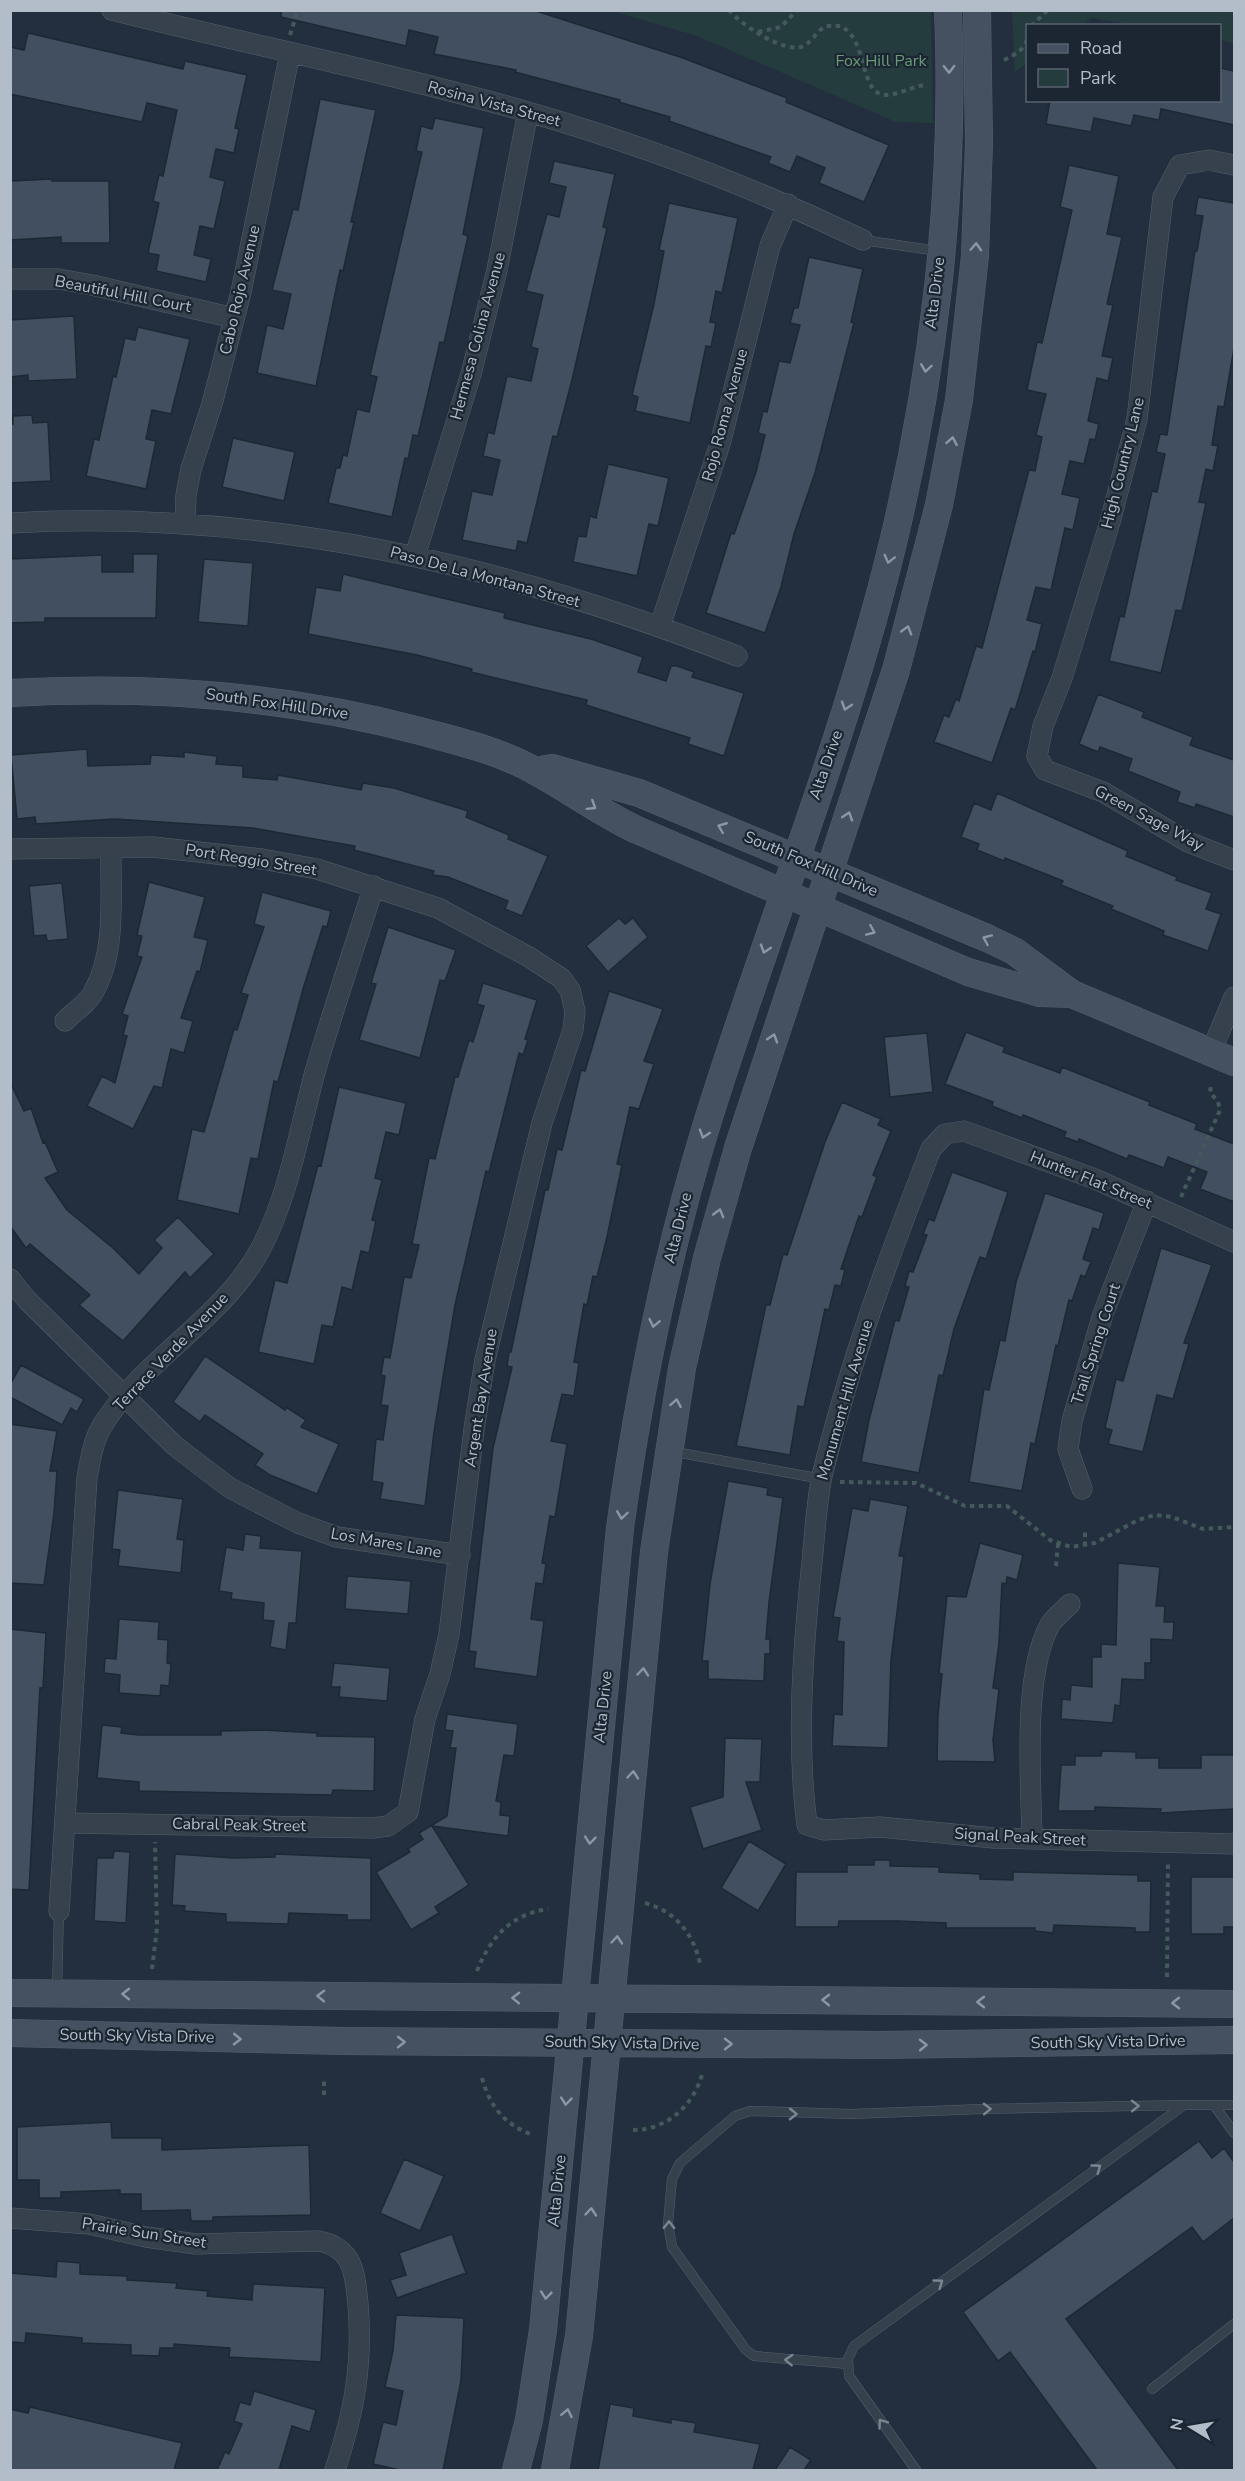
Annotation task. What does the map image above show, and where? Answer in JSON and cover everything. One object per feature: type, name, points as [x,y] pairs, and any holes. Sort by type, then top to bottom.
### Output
[{"type":"main road","name":"Alta Drive","points":[[516,2470],[529,2420],[543,2330],[620,1528],[648,1353],[691,1177],[851,692],[888,565],[910,467],[925,374],[940,252],[950,113],[948,10]]},
{"type":"main road","points":[[555,2470],[579,2336],[654,1552],[682,1368],[721,1204],[913,610],[939,506],[959,400],[976,244],[979,132],[977,10]]},
{"type":"main road","name":"South Fox Hill Drive","points":[[10,693],[135,689],[211,693],[287,702],[370,718],[444,737],[535,770],[607,815],[783,894],[968,972],[1040,993],[1072,994]]},
{"type":"main road","name":"South Fox Hill Drive","points":[[535,770],[552,768],[639,793],[795,857],[1014,951],[1072,994],[1223,1057]]},
{"type":"main road","points":[[10,1993],[1234,2004]]},
{"type":"main road","name":"South Sky Vista Drive","points":[[10,2033],[342,2041],[881,2045],[1234,2040]]},
{"type":"street","name":"Rosina Vista Street","points":[[112,10],[290,45],[528,112],[674,160],[788,204],[863,240]]},
{"type":"street","name":"Cabo Rojo Avenue","points":[[184,524],[191,469],[212,404],[258,217],[290,45]]},
{"type":"street","name":"Hermesa Colina Avenue","points":[[415,556],[474,363],[497,270],[528,112]]},
{"type":"street","name":"High Country Lane","points":[[1037,756],[1043,726],[1062,678],[1106,534],[1137,419],[1163,197],[1180,165],[1209,160],[1234,165]]},
{"type":"street","name":"Rojo Roma Avenue","points":[[660,626],[720,444],[770,246],[788,204]]},
{"type":"street","name":"Beautiful Hill Court","points":[[10,279],[58,279],[234,318]]},
{"type":"street","name":"Paso De La Montana Street","points":[[10,523],[80,521],[184,524],[246,528],[359,544],[456,565],[660,626],[737,656]]},
{"type":"street","name":"Green Sage Way","points":[[1037,756],[1046,770],[1103,792],[1188,842],[1234,860]]},
{"type":"street","name":"Port Reggio Street","points":[[10,849],[153,847],[262,859],[317,869],[438,908],[509,946],[561,978],[570,990]]},
{"type":"street","points":[[65,1021],[94,993],[106,960],[110,911],[111,848]]},
{"type":"street","name":"Terrace Verde Avenue","points":[[59,1911],[87,1478],[91,1454],[101,1428],[125,1395],[234,1287],[259,1251],[277,1212],[321,1050],[374,886]]},
{"type":"street","name":"Argent Bay Avenue","points":[[408,1812],[425,1719],[440,1674],[449,1634],[474,1429],[485,1360],[542,1123],[573,1030],[575,1011],[570,990]]},
{"type":"street","points":[[1223,1057],[1234,997]]},
{"type":"street","name":"Hunter Flat Street","points":[[945,1134],[964,1131],[1147,1201],[1234,1242]]},
{"type":"street","name":"Monument Hill Avenue","points":[[807,1825],[802,1783],[806,1624],[829,1480],[851,1368],[885,1265],[931,1149],[945,1134]]},
{"type":"street","name":"Trail Spring Court","points":[[1082,1489],[1068,1449],[1072,1421],[1104,1314],[1147,1201]]},
{"type":"street","name":"Los Mares Lane","points":[[10,1280],[27,1300],[175,1446],[204,1470],[262,1506],[337,1537],[460,1555]]},
{"type":"street","points":[[1032,1837],[1034,1675],[1042,1642],[1052,1622],[1070,1604]]},
{"type":"street","name":"Cabral Peak Street","points":[[64,1822],[373,1828],[388,1826],[408,1812]]},
{"type":"street","name":"Signal Peak Street","points":[[807,1825],[824,1830],[880,1827],[994,1838],[1032,1837],[1234,1844]]},
{"type":"street","name":"Prairie Sun Street","points":[[10,2218],[89,2224],[146,2237],[196,2244],[320,2241],[338,2247],[346,2254],[356,2278],[360,2355],[353,2412],[335,2470]]},
{"type":"lane","points":[[863,240],[940,252]]},
{"type":"lane","points":[[668,1451],[829,1480]]},
{"type":"lane","points":[[57,1994],[59,1911]]},
{"type":"lane","points":[[916,2470],[853,2384],[848,2364],[850,2352],[859,2340],[1184,2105]]},
{"type":"lane","points":[[1214,2105],[1234,2133]]},
{"type":"lane","points":[[848,2364],[754,2356],[746,2350],[672,2247],[668,2224],[672,2179],[680,2163],[729,2121],[750,2111],[852,2114],[982,2109],[1234,2105]]},
{"type":"lane","points":[[1152,2390],[1234,2324]]},
{"type":"path","points":[[290,45],[298,10]]},
{"type":"path","points":[[729,10],[758,32],[777,43],[794,48],[806,44],[826,26],[841,26],[848,30],[858,42],[867,81],[873,90],[889,95],[909,87],[924,85]]},
{"type":"path","points":[[758,32],[781,27],[797,10]]},
{"type":"path","points":[[1033,24],[1048,10]]},
{"type":"path","points":[[1004,60],[1018,53],[1026,44]]},
{"type":"path","points":[[1181,1197],[1220,1110],[1218,1102],[1210,1092],[1211,1086]]},
{"type":"path","points":[[829,1480],[916,1484],[964,1506],[1007,1506],[1058,1544],[1085,1546],[1138,1520],[1155,1515],[1172,1517],[1203,1529],[1234,1527]]},
{"type":"path","points":[[1085,1528],[1085,1546]]},
{"type":"path","points":[[1056,1566],[1058,1544]]},
{"type":"path","points":[[152,1969],[158,1928],[155,1842]]},
{"type":"path","points":[[1167,1977],[1168,1861]]},
{"type":"path","points":[[645,1903],[666,1911],[680,1923],[695,1946],[700,1964]]},
{"type":"path","points":[[477,1971],[489,1945],[502,1930],[519,1917],[548,1909]]},
{"type":"path","points":[[633,2130],[657,2126],[675,2116],[691,2100],[703,2071]]},
{"type":"path","points":[[324,2077],[324,2095]]},
{"type":"path","points":[[482,2078],[489,2099],[501,2117],[518,2129],[533,2135]]},
{"type":"green space","name":"Fox Hill Park","points":[[612,11],[931,11],[933,123],[896,122],[697,36]]},
{"type":"green space","points":[[1012,11],[1234,11],[1234,43],[1221,40],[1221,24],[1129,24],[1092,18],[1083,24],[1026,24],[1026,64],[1015,72]]},
{"type":"building","points":[[281,10],[533,10],[683,58],[787,98],[786,102],[889,145],[864,202],[819,183],[825,168],[797,156],[790,172],[768,163],[771,157],[669,121],[670,117],[619,102],[620,100],[515,72],[516,70],[434,54],[438,37],[409,30],[406,46],[281,17]]},
{"type":"building","points":[[28,33],[183,69],[185,61],[247,75],[235,128],[239,129],[234,153],[216,149],[210,177],[225,181],[214,229],[200,226],[194,255],[211,259],[206,282],[156,271],[159,255],[148,253],[159,203],[153,201],[159,175],[163,176],[177,110],[147,103],[142,122],[10,94],[10,47],[24,50]]},
{"type":"building","points":[[1221,68],[1234,71],[1234,125],[1161,109],[1159,120],[1134,115],[1131,126],[1094,118],[1091,132],[1046,124],[1050,102],[1221,102]]},
{"type":"building","points":[[320,99],[376,110],[351,222],[354,222],[343,271],[340,270],[316,386],[257,373],[267,325],[283,329],[291,294],[272,290],[293,209],[298,210]]},
{"type":"building","points":[[435,118],[484,128],[463,234],[468,236],[444,343],[440,342],[418,436],[413,435],[408,459],[405,458],[392,517],[328,503],[336,468],[340,468],[343,455],[347,456],[357,409],[369,412],[377,377],[370,375],[422,152],[416,151],[421,126],[432,129]]},
{"type":"building","points":[[554,161],[615,174],[603,227],[607,228],[572,380],[557,437],[553,436],[527,543],[518,541],[516,551],[462,540],[472,491],[492,495],[500,460],[483,456],[488,432],[494,434],[507,376],[531,381],[538,349],[531,347],[543,295],[526,291],[547,214],[559,217],[566,187],[549,183]]},
{"type":"building","points":[[1069,165],[1119,176],[1107,234],[1122,237],[1107,304],[1113,305],[1102,356],[1113,358],[1108,381],[1097,378],[1088,421],[1099,424],[1095,440],[1090,439],[1084,464],[1070,461],[1062,494],[1080,498],[1073,530],[1065,528],[1051,590],[1036,587],[1027,620],[1042,624],[1035,652],[1033,651],[1015,710],[1011,708],[992,763],[934,742],[944,715],[949,717],[956,699],[959,701],[976,646],[982,648],[1029,470],[1035,471],[1042,437],[1036,435],[1046,394],[1027,390],[1037,342],[1042,343],[1072,210],[1060,207]]},
{"type":"building","points":[[52,179],[52,181],[109,181],[110,243],[61,243],[61,237],[10,240],[10,181]]},
{"type":"building","points":[[1198,197],[1234,203],[1234,348],[1224,407],[1218,406],[1212,445],[1218,446],[1213,471],[1206,469],[1199,502],[1206,503],[1196,549],[1182,611],[1176,610],[1161,673],[1109,661],[1120,616],[1124,617],[1152,491],[1157,492],[1165,454],[1156,452],[1160,434],[1167,435],[1195,251],[1197,251],[1203,216],[1195,215]]},
{"type":"building","points":[[669,203],[738,218],[722,293],[716,291],[710,322],[716,323],[711,347],[706,346],[690,423],[635,411],[638,397],[632,395],[654,304],[664,251],[659,250]]},
{"type":"building","points":[[809,257],[863,269],[851,322],[854,323],[815,473],[794,534],[781,587],[765,633],[706,613],[731,533],[734,534],[756,472],[765,435],[758,433],[763,411],[767,412],[779,361],[790,363],[800,325],[790,323],[794,308],[798,308]]},
{"type":"building","points":[[74,316],[77,379],[28,381],[28,375],[10,377],[10,320]]},
{"type":"building","points":[[138,327],[190,339],[171,414],[152,410],[146,439],[156,441],[146,489],[86,476],[94,439],[99,440],[113,376],[116,377],[125,338],[135,340]]},
{"type":"building","points":[[32,415],[33,423],[48,422],[51,481],[10,483],[10,424],[13,424],[13,416]]},
{"type":"building","points":[[233,438],[295,452],[284,501],[222,487]]},
{"type":"building","points":[[608,464],[669,478],[658,526],[649,524],[637,576],[573,562],[578,536],[586,537],[590,516],[596,518]]},
{"type":"building","points":[[133,554],[158,554],[156,618],[45,618],[45,622],[10,623],[10,559],[102,555],[102,572],[133,572]]},
{"type":"building","points":[[204,559],[253,563],[248,626],[198,622]]},
{"type":"building","points":[[343,574],[505,613],[504,618],[591,639],[643,657],[638,672],[666,681],[671,666],[677,666],[694,672],[692,677],[744,693],[724,756],[688,744],[690,738],[586,705],[587,700],[471,672],[472,669],[417,655],[308,634],[316,587],[340,591]]},
{"type":"building","points":[[1098,694],[1144,712],[1142,717],[1193,737],[1190,745],[1234,760],[1234,817],[1196,804],[1195,808],[1177,802],[1180,792],[1128,771],[1132,759],[1100,747],[1098,752],[1079,744]]},
{"type":"building","points":[[87,749],[88,766],[150,764],[151,755],[184,757],[184,752],[217,756],[216,764],[243,766],[243,777],[277,780],[278,775],[361,790],[363,783],[394,788],[468,811],[466,817],[509,835],[508,839],[548,856],[522,916],[505,909],[508,901],[448,877],[433,875],[434,871],[354,850],[355,846],[253,828],[115,819],[36,824],[35,817],[17,819],[11,755]]},
{"type":"building","points":[[997,793],[1128,851],[1126,856],[1177,877],[1176,880],[1212,893],[1206,909],[1221,914],[1208,951],[1163,935],[1164,931],[1111,909],[1113,906],[1061,885],[1063,881],[1005,858],[1004,861],[977,850],[979,844],[961,837],[974,803],[991,810]]},
{"type":"building","points":[[149,882],[205,897],[194,937],[208,940],[200,972],[197,971],[181,1018],[193,1021],[184,1053],[171,1049],[162,1088],[154,1086],[133,1129],[87,1106],[102,1076],[115,1083],[127,1036],[123,1035],[128,1016],[122,1014],[142,957],[137,956],[142,936],[137,935]]},
{"type":"building","points":[[62,883],[68,939],[47,941],[46,935],[34,936],[29,886]]},
{"type":"building","points":[[262,892],[331,911],[327,927],[323,926],[303,989],[278,1082],[274,1081],[258,1159],[251,1158],[239,1214],[177,1200],[192,1129],[204,1132],[234,1029],[237,1030],[248,995],[241,993],[264,927],[254,924]]},
{"type":"building","points":[[619,918],[625,924],[633,918],[648,937],[608,972],[586,946]]},
{"type":"building","points":[[388,927],[456,950],[445,981],[440,980],[420,1058],[359,1040],[376,984],[371,983]]},
{"type":"building","points":[[483,983],[537,1000],[525,1039],[528,1040],[523,1055],[519,1053],[489,1172],[486,1171],[455,1305],[434,1432],[425,1506],[380,1499],[383,1483],[372,1481],[376,1439],[383,1440],[388,1406],[381,1405],[385,1376],[381,1375],[384,1357],[390,1358],[404,1277],[411,1278],[419,1245],[412,1244],[429,1158],[435,1159],[455,1077],[458,1077],[469,1040],[473,1042],[484,1006],[477,1004]]},
{"type":"building","points":[[609,991],[663,1009],[644,1061],[654,1064],[639,1109],[630,1107],[617,1164],[622,1165],[607,1237],[597,1277],[593,1276],[587,1305],[584,1304],[574,1362],[579,1363],[574,1396],[562,1394],[551,1441],[567,1444],[555,1517],[550,1516],[542,1563],[546,1564],[543,1584],[536,1583],[531,1619],[544,1621],[537,1677],[474,1668],[476,1652],[469,1651],[493,1448],[512,1367],[507,1366],[509,1352],[511,1352],[545,1190],[548,1190],[557,1149],[562,1150],[581,1070],[585,1071]]},
{"type":"building","points":[[966,1032],[1005,1047],[1003,1052],[1060,1073],[1062,1067],[1150,1102],[1149,1105],[1197,1124],[1195,1129],[1234,1144],[1234,1202],[1200,1189],[1207,1172],[1168,1157],[1164,1168],[1129,1155],[1127,1159],[1079,1139],[1078,1142],[1064,1137],[1066,1132],[1023,1115],[1022,1118],[992,1106],[993,1102],[945,1084]]},
{"type":"building","points":[[927,1033],[933,1092],[890,1097],[884,1037]]},
{"type":"building","points":[[10,1082],[24,1111],[31,1108],[43,1143],[45,1142],[58,1172],[45,1178],[67,1210],[113,1248],[139,1274],[162,1248],[154,1240],[178,1217],[214,1254],[190,1278],[185,1272],[123,1341],[79,1305],[90,1295],[30,1244],[26,1248],[10,1226]]},
{"type":"building","points":[[339,1087],[406,1103],[399,1135],[386,1132],[375,1178],[382,1180],[372,1220],[376,1221],[369,1253],[361,1251],[352,1290],[342,1287],[333,1327],[322,1325],[314,1364],[258,1352],[275,1280],[287,1283],[318,1165],[321,1166]]},
{"type":"building","points":[[842,1102],[881,1119],[878,1125],[891,1131],[873,1175],[877,1177],[862,1217],[859,1216],[841,1269],[845,1270],[841,1286],[835,1285],[829,1310],[825,1309],[804,1407],[798,1406],[790,1455],[736,1446],[766,1305],[770,1305],[783,1254],[787,1255],[825,1142]]},
{"type":"building","points":[[952,1172],[1008,1192],[986,1259],[980,1257],[954,1329],[943,1376],[939,1375],[919,1473],[861,1462],[869,1420],[895,1320],[899,1321],[909,1287],[905,1286],[909,1271],[913,1272],[927,1235],[923,1234],[929,1219],[934,1221]]},
{"type":"building","points":[[1045,1193],[1104,1213],[1099,1230],[1093,1228],[1083,1259],[1091,1262],[1085,1277],[1081,1275],[1072,1301],[1069,1300],[1058,1346],[1056,1345],[1035,1444],[1031,1443],[1022,1491],[969,1482],[984,1389],[989,1390],[1000,1340],[1005,1341],[1016,1282]]},
{"type":"building","points":[[1161,1248],[1212,1265],[1184,1343],[1189,1344],[1173,1399],[1157,1395],[1143,1452],[1108,1444],[1112,1430],[1105,1428],[1116,1379],[1123,1381]]},
{"type":"building","points":[[205,1356],[285,1410],[286,1407],[306,1420],[301,1427],[339,1444],[317,1494],[270,1475],[255,1465],[263,1454],[205,1415],[200,1422],[173,1402]]},
{"type":"building","points":[[21,1365],[84,1399],[77,1412],[71,1408],[62,1425],[10,1397],[10,1385]]},
{"type":"building","points":[[10,1424],[57,1431],[50,1471],[57,1471],[54,1513],[44,1585],[10,1583]]},
{"type":"building","points":[[728,1481],[768,1488],[767,1495],[783,1498],[769,1602],[766,1639],[770,1639],[770,1654],[765,1654],[764,1681],[708,1679],[708,1661],[702,1661],[710,1584]]},
{"type":"building","points":[[118,1490],[183,1499],[177,1539],[184,1540],[181,1573],[118,1566],[120,1550],[112,1549]]},
{"type":"building","points":[[870,1499],[908,1506],[899,1556],[904,1556],[891,1660],[888,1748],[832,1746],[834,1714],[842,1715],[844,1642],[837,1641],[840,1618],[833,1617],[852,1508],[868,1511]]},
{"type":"building","points":[[245,1534],[261,1536],[260,1548],[302,1551],[296,1623],[289,1623],[286,1650],[270,1647],[274,1621],[263,1620],[264,1603],[231,1599],[232,1593],[219,1591],[226,1547],[243,1550]]},
{"type":"building","points":[[980,1543],[1023,1555],[1017,1580],[1007,1577],[1006,1584],[1002,1583],[999,1643],[993,1688],[999,1689],[993,1740],[995,1762],[937,1761],[942,1674],[939,1673],[947,1596],[966,1597]]},
{"type":"building","points":[[1118,1563],[1160,1567],[1156,1606],[1165,1606],[1164,1622],[1174,1622],[1173,1640],[1151,1639],[1151,1663],[1145,1663],[1145,1680],[1122,1679],[1120,1706],[1115,1705],[1113,1723],[1061,1719],[1062,1699],[1070,1700],[1071,1685],[1092,1687],[1092,1657],[1101,1657],[1101,1644],[1116,1645]]},
{"type":"building","points":[[347,1576],[411,1581],[408,1614],[345,1609]]},
{"type":"building","points":[[119,1619],[159,1622],[158,1639],[168,1640],[167,1663],[171,1664],[169,1686],[161,1685],[160,1696],[119,1693],[120,1675],[104,1673],[105,1658],[116,1659]]},
{"type":"building","points":[[10,1629],[46,1633],[43,1688],[40,1688],[29,1890],[10,1889]]},
{"type":"building","points":[[334,1663],[390,1668],[387,1701],[339,1697],[340,1687],[331,1687]]},
{"type":"building","points":[[447,1714],[518,1724],[514,1756],[504,1755],[496,1801],[501,1802],[500,1815],[510,1816],[508,1836],[432,1826],[469,1885],[435,1907],[439,1913],[411,1930],[376,1872],[410,1852],[408,1849],[423,1839],[419,1833],[447,1816],[456,1748],[450,1748],[453,1731],[445,1730]]},
{"type":"building","points":[[102,1725],[122,1727],[121,1733],[139,1735],[221,1735],[221,1731],[262,1730],[317,1733],[317,1736],[375,1737],[374,1791],[333,1790],[332,1795],[139,1791],[139,1782],[97,1778]]},
{"type":"building","points":[[725,1738],[762,1739],[760,1782],[746,1782],[762,1830],[703,1849],[690,1807],[723,1797]]},
{"type":"building","points":[[1102,1751],[1136,1752],[1136,1758],[1159,1758],[1159,1768],[1201,1768],[1201,1755],[1234,1755],[1234,1809],[1160,1813],[1161,1809],[1095,1807],[1095,1811],[1058,1811],[1061,1765],[1075,1765],[1075,1756],[1101,1756]]},
{"type":"building","points":[[749,1841],[786,1864],[758,1911],[721,1888]]},
{"type":"building","points":[[114,1851],[130,1852],[126,1923],[94,1921],[97,1858],[113,1858]]},
{"type":"building","points":[[175,1854],[233,1858],[275,1857],[275,1854],[371,1858],[371,1920],[347,1920],[347,1915],[289,1913],[288,1924],[226,1922],[226,1914],[184,1911],[185,1906],[172,1905]]},
{"type":"building","points":[[874,1860],[890,1860],[890,1866],[939,1867],[939,1872],[980,1874],[980,1879],[1013,1880],[1013,1872],[1138,1875],[1138,1881],[1151,1881],[1150,1932],[1135,1932],[1135,1928],[1054,1925],[1053,1933],[1035,1931],[1035,1928],[946,1928],[946,1923],[897,1921],[839,1921],[838,1927],[795,1927],[796,1872],[847,1872],[847,1865],[874,1865]]},
{"type":"building","points":[[1191,1877],[1234,1877],[1234,1927],[1224,1927],[1224,1934],[1191,1934]]},
{"type":"building","points":[[111,2122],[112,2138],[162,2138],[162,2150],[309,2145],[311,2215],[213,2217],[213,2221],[191,2221],[190,2210],[141,2211],[141,2194],[120,2194],[120,2190],[61,2192],[61,2198],[39,2198],[39,2180],[17,2180],[17,2127]]},
{"type":"building","points":[[1199,2141],[1212,2158],[1224,2148],[1234,2162],[1234,2218],[1203,2242],[1192,2227],[1066,2319],[1178,2470],[1097,2470],[1010,2352],[998,2361],[963,2312]]},
{"type":"building","points":[[404,2159],[444,2176],[420,2231],[380,2213]]},
{"type":"building","points":[[452,2234],[466,2273],[397,2298],[390,2280],[406,2275],[399,2253]]},
{"type":"building","points":[[57,2261],[80,2263],[80,2274],[127,2276],[127,2280],[177,2283],[176,2288],[208,2291],[207,2296],[252,2300],[253,2284],[325,2288],[321,2362],[229,2357],[230,2348],[174,2344],[174,2348],[160,2348],[159,2356],[131,2355],[131,2345],[82,2343],[82,2338],[26,2333],[25,2343],[10,2342],[10,2273],[56,2277]]},
{"type":"building","points":[[396,2315],[464,2318],[461,2381],[443,2470],[400,2470],[373,2464],[383,2422],[396,2425],[403,2391],[385,2387],[393,2351]]},
{"type":"building","points":[[254,2391],[316,2410],[310,2432],[292,2426],[279,2470],[217,2470],[225,2452],[229,2454],[242,2424],[234,2421],[240,2402],[250,2405]]},
{"type":"building","points":[[610,2404],[634,2408],[633,2416],[671,2423],[671,2419],[696,2423],[694,2432],[760,2444],[753,2470],[598,2470]]},
{"type":"building","points":[[30,2407],[182,2443],[174,2470],[10,2470],[10,2409],[28,2413]]},
{"type":"building","points":[[790,2447],[811,2460],[804,2470],[775,2470]]}]
